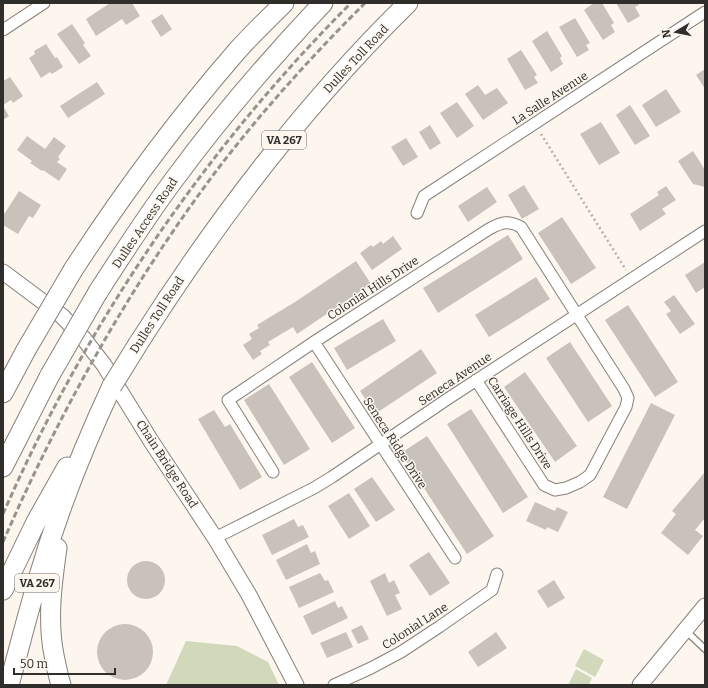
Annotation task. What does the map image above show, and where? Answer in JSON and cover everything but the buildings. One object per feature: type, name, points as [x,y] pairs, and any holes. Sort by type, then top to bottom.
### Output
[{"type":"highway","points":[[3,393],[26,350],[73,270],[151,157],[238,50],[284,3]]},
{"type":"highway","name":"Dulles Access Road","points":[[3,467],[50,375],[98,292],[134,236],[214,127],[290,38],[323,3]]},
{"type":"highway","name":"Dulles Toll Road","points":[[90,431],[112,386],[197,254],[269,159],[325,92],[362,50],[408,3]]},
{"type":"highway","points":[[3,590],[36,522],[90,431]]},
{"type":"highway","name":"VA 267","points":[[9,685],[39,576],[90,431]]},
{"type":"highway","points":[[61,685],[54,654],[51,628],[51,600],[57,549],[71,482]]},
{"type":"street","points":[[3,30],[44,3]]},
{"type":"street","name":"La Salle Avenue","points":[[416,213],[424,196],[705,12]]},
{"type":"street","name":"Colonial Hills Drive","points":[[272,472],[228,400],[314,342],[499,223],[512,222],[521,227],[576,314]]},
{"type":"street","name":"Seneca Avenue","points":[[215,538],[314,488],[576,314],[705,232]]},
{"type":"street","name":"Chain Bridge Road","points":[[3,272],[62,316],[104,365],[159,453],[215,538],[249,595],[296,685]]},
{"type":"street","name":"Carriage Hills Drive","points":[[476,380],[544,485],[555,490],[566,488],[580,482],[590,475],[626,408],[628,398],[624,389],[576,314]]},
{"type":"street","name":"Seneca Ridge Drive","points":[[314,342],[455,558]]},
{"type":"street","name":"Colonial Lane","points":[[334,685],[401,652],[439,627],[492,590],[497,574]]},
{"type":"street","points":[[640,685],[705,606]]},
{"type":"lane","points":[[684,630],[705,649]]},
{"type":"path","points":[[534,123],[631,278]]},
{"type":"green space","points":[[186,641],[237,646],[268,662],[279,685],[166,685]]},
{"type":"green space","points":[[584,649],[604,660],[595,677],[575,666]]},
{"type":"green space","points":[[576,669],[592,678],[589,685],[568,685]]},
{"type":"railway","points":[[3,514],[36,443],[72,375],[111,307],[153,242],[199,179],[247,118],[298,59],[351,3]]},
{"type":"railway","points":[[3,542],[48,445],[73,397],[127,303],[185,213],[252,126],[307,63],[365,3]]}]
